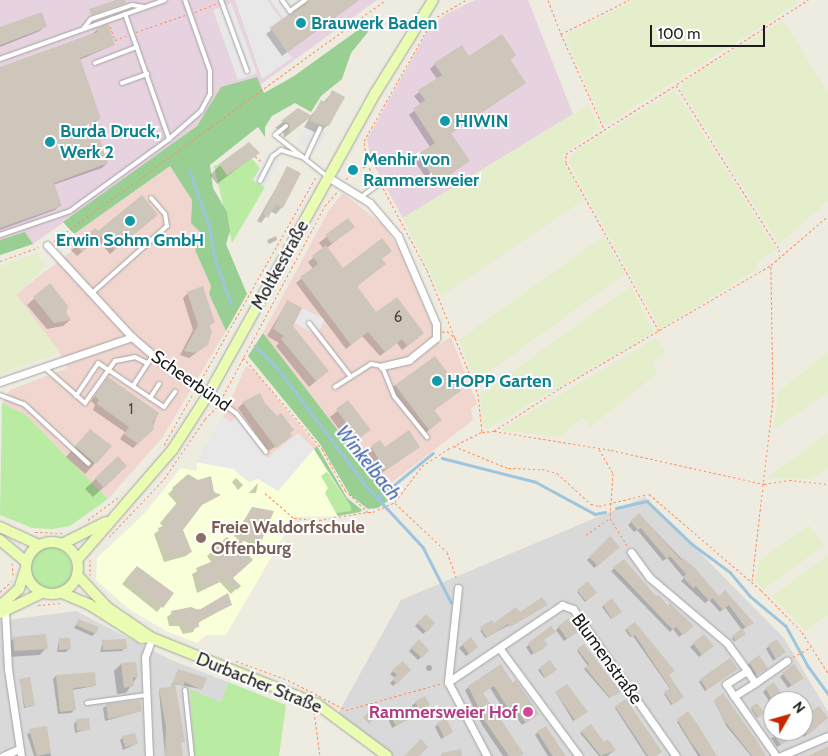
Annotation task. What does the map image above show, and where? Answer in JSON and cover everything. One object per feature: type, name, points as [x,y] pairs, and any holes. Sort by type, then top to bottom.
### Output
[{"type":"street","name":"Moltkestraße","points":[[77,560],[112,519],[139,493],[173,449],[209,393],[328,177],[433,0]]},
{"type":"street","points":[[328,177],[361,197],[380,213],[398,236],[436,324],[436,338],[408,360],[382,366]]},
{"type":"street","name":"Scheerbünd","points":[[47,245],[132,337],[152,355],[196,387],[209,393]]},
{"type":"street","points":[[0,382],[132,337]]},
{"type":"street","name":"Moltkestraße","points":[[62,544],[112,519]]},
{"type":"street","points":[[0,527],[39,545],[62,544],[77,560],[77,575],[63,598],[42,593],[30,584],[25,566],[0,540]]},
{"type":"street","points":[[3,756],[20,753],[4,664],[2,610],[19,589],[25,566],[39,545]]},
{"type":"street","points":[[631,552],[649,577],[727,643],[755,683]]},
{"type":"street","name":"Durbacher Straße","points":[[77,575],[108,608],[151,638],[317,704],[387,756]]},
{"type":"street","points":[[458,588],[448,682],[487,756]]},
{"type":"street","points":[[2,610],[42,593]]},
{"type":"street","name":"Durbacher Straße","points":[[63,598],[90,605],[142,638],[151,638]]},
{"type":"street","name":"Blumenstraße","points":[[448,682],[562,604],[573,609],[676,756]]},
{"type":"street","points":[[149,756],[145,657],[151,638]]},
{"type":"street","points":[[500,648],[579,756]]},
{"type":"street","points":[[734,696],[787,661]]},
{"type":"street","points":[[747,671],[726,684],[776,756]]},
{"type":"street","points":[[781,756],[828,736]]},
{"type":"lane","points":[[0,59],[164,0]]},
{"type":"lane","points":[[0,235],[70,211],[169,139],[201,111],[210,94],[210,72],[185,0]]},
{"type":"lane","points":[[282,0],[290,11],[305,0]]},
{"type":"lane","points":[[221,1],[247,71]]},
{"type":"lane","points":[[83,29],[90,19],[132,5],[144,7]]},
{"type":"lane","points":[[125,14],[169,139]]},
{"type":"lane","points":[[95,63],[137,47]]},
{"type":"lane","points":[[122,83],[147,74]]},
{"type":"lane","points":[[286,126],[275,135],[328,177]]},
{"type":"lane","points":[[306,158],[320,128]]},
{"type":"lane","points":[[260,181],[281,150],[306,158]]},
{"type":"lane","points":[[361,197],[380,183]]},
{"type":"lane","points":[[91,294],[167,226],[165,214],[151,198]]},
{"type":"lane","points":[[309,323],[352,377]]},
{"type":"lane","points":[[133,386],[152,355]]},
{"type":"lane","points":[[44,367],[85,403],[115,361],[135,357],[148,363]]},
{"type":"lane","points":[[76,396],[98,363],[164,408],[175,392]]},
{"type":"lane","points":[[335,387],[372,364],[382,366],[394,396],[427,438]]},
{"type":"lane","points":[[150,398],[159,384]]},
{"type":"lane","name":"Scheerbünd","points":[[209,393],[236,413],[266,452]]},
{"type":"lane","points":[[0,395],[24,404],[89,464]]},
{"type":"lane","points":[[185,690],[192,756]]},
{"type":"lane","points":[[87,703],[146,696]]},
{"type":"path","points":[[0,261],[47,245],[386,0]]},
{"type":"path","points":[[466,0],[433,19],[364,141],[367,165],[380,183],[427,270],[478,394],[482,432]]},
{"type":"path","points":[[548,0],[561,34],[604,130]]},
{"type":"path","points":[[561,34],[629,0]]},
{"type":"path","points":[[659,332],[566,164],[566,154],[808,0]]},
{"type":"path","points":[[108,29],[110,26],[115,40],[221,1]]},
{"type":"path","points":[[676,85],[779,249],[779,256]]},
{"type":"path","points":[[255,156],[268,167]]},
{"type":"path","points":[[226,387],[324,206],[342,184],[367,165]]},
{"type":"path","points":[[163,446],[319,171]]},
{"type":"path","points":[[494,431],[560,388],[771,265],[779,256],[828,216]]},
{"type":"path","points":[[752,582],[773,399],[771,265]]},
{"type":"path","points":[[436,338],[447,331],[455,338]]},
{"type":"path","points":[[243,357],[322,449],[338,480],[368,512]]},
{"type":"path","points":[[103,544],[158,486],[205,419]]},
{"type":"path","points":[[265,493],[294,518],[319,520],[380,510],[388,504],[395,502],[422,466],[453,446],[482,432],[494,431],[599,448],[764,484],[789,480],[828,484]]},
{"type":"path","points":[[453,446],[508,468],[542,468],[557,473],[591,504],[599,506],[649,494],[752,582],[802,632],[828,673]]},
{"type":"path","points":[[599,448],[614,473],[610,518],[631,552]]},
{"type":"path","points":[[85,522],[125,493]]},
{"type":"path","points":[[395,502],[447,552],[458,588]]},
{"type":"path","points":[[586,535],[610,518]]},
{"type":"path","points":[[31,533],[69,534]]},
{"type":"path","points":[[90,558],[91,580]]},
{"type":"path","points":[[0,592],[12,581],[15,570],[11,560]]},
{"type":"path","points":[[34,606],[63,598]]},
{"type":"path","points":[[797,655],[811,646]]},
{"type":"path","points":[[235,661],[305,688],[346,710],[448,682]]},
{"type":"path","points":[[314,712],[320,756]]},
{"type":"shaded area","points":[[0,0],[377,0],[260,85],[257,77],[221,88],[197,126],[158,156],[33,244],[0,255]]},
{"type":"shaded area","points":[[235,0],[267,0],[281,19],[269,28],[292,58],[262,79]]},
{"type":"shaded area","points":[[270,0],[309,0],[283,18]]},
{"type":"shaded area","points":[[475,0],[528,0],[573,114],[403,218],[371,160],[367,139],[428,30],[446,14]]},
{"type":"shaded area","points":[[635,0],[796,0],[798,3],[606,125],[602,122],[566,38],[569,33]]},
{"type":"shaded area","points":[[231,3],[257,73],[238,80],[213,10]]},
{"type":"shaded area","points":[[783,20],[828,93],[828,201],[779,244],[681,89],[682,83]]},
{"type":"shaded area","points":[[675,90],[776,249],[759,261],[754,271],[660,329],[568,161],[575,151]]},
{"type":"shaded area","points":[[588,105],[600,128],[562,155],[584,200],[441,296],[403,218]]},
{"type":"shaded area","points":[[310,122],[328,132],[316,152],[297,142]]},
{"type":"shaded area","points":[[268,153],[280,160],[265,187],[253,180]]},
{"type":"shaded area","points":[[170,166],[192,200],[191,223],[203,235],[195,250],[211,286],[209,294],[226,331],[162,438],[108,499],[25,414],[2,403],[10,390],[67,368],[59,352],[16,294],[72,251],[66,242],[74,234]]},
{"type":"shaded area","points":[[343,193],[383,225],[400,250],[440,344],[451,337],[477,404],[471,409],[473,420],[386,487],[377,481],[263,333],[329,210]]},
{"type":"shaded area","points":[[604,236],[625,274],[476,381],[459,340]]},
{"type":"shaded area","points":[[37,253],[46,266],[16,295],[60,352],[0,375],[0,266]]},
{"type":"shaded area","points":[[631,286],[654,332],[487,429],[483,424],[480,395]]},
{"type":"shaded area","points":[[302,308],[325,319],[317,335],[294,323]]},
{"type":"shaded area","points":[[656,338],[666,352],[652,364],[658,373],[590,427],[583,418],[559,437],[500,430]]},
{"type":"shaded area","points":[[828,352],[828,392],[774,429],[778,392]]},
{"type":"shaded area","points":[[246,366],[256,373],[317,446],[294,468],[197,462],[223,417]]},
{"type":"shaded area","points":[[223,417],[231,422],[236,417],[267,458],[298,433],[314,449],[278,491],[258,479],[249,482],[234,469],[197,462]]},
{"type":"shaded area","points":[[828,433],[828,467],[810,479],[767,478]]},
{"type":"shaded area","name":"Freie Waldorfschule Offenburg","points":[[314,449],[327,472],[321,476],[328,488],[325,493],[338,516],[295,517],[226,635],[206,635],[197,643],[168,632],[130,610],[96,580],[97,558],[145,513],[181,468],[197,471],[197,462],[234,469],[243,478],[258,479],[291,473]]},
{"type":"shaded area","points":[[645,497],[784,638],[828,712],[828,756],[377,756],[336,717],[401,600]]},
{"type":"shaded area","points":[[809,525],[824,546],[763,589],[755,582],[759,561]]},
{"type":"shaded area","points":[[828,555],[828,615],[805,631],[772,596]]},
{"type":"shaded area","points":[[76,611],[171,660],[228,682],[221,702],[190,691],[194,756],[0,756],[0,621]]},
{"type":"green space","points":[[365,25],[368,32],[351,53],[342,79],[321,96],[311,112],[295,103],[272,116],[265,127],[265,137],[258,127],[210,165],[213,188],[227,212],[230,231],[226,244],[247,294],[226,331],[209,294],[211,286],[195,250],[203,235],[191,223],[192,200],[170,166],[74,234],[63,222],[197,126],[221,87],[257,77],[264,93],[294,76]]},
{"type":"green space","points":[[251,158],[260,168],[253,180],[265,187],[232,243],[214,166],[219,164],[228,175]]},
{"type":"green space","points":[[25,232],[33,244],[0,255],[0,240]]},
{"type":"green space","points":[[263,333],[377,481],[397,494],[378,508],[368,509],[350,495],[320,444],[248,356]]},
{"type":"green space","points":[[2,403],[25,414],[108,499],[70,526],[53,529],[32,528],[0,515]]},
{"type":"green space","points":[[317,446],[347,498],[362,510],[360,512],[338,516],[336,513],[351,511],[351,507],[314,449]]},
{"type":"green space","points":[[327,472],[352,511],[336,513],[325,493],[328,488],[321,476]]},
{"type":"green space","points":[[46,547],[54,547],[66,553],[72,569],[66,585],[54,591],[46,591],[34,585],[28,573],[28,565],[34,553]]},
{"type":"green space","points":[[228,682],[286,705],[279,756],[194,756],[190,690],[221,702]]},
{"type":"building","points":[[116,0],[125,0],[126,3],[91,15],[89,9]]},
{"type":"building","name":"Brauwerk Baden","points":[[309,0],[359,0],[287,52],[270,28]]},
{"type":"building","points":[[42,12],[47,27],[0,45],[0,27]]},
{"type":"building","name":"Burda Druck, Werk 2","points":[[108,24],[115,45],[80,58],[101,119],[94,121],[108,163],[54,183],[62,206],[0,228],[0,67],[98,32],[96,28]]},
{"type":"building","name":"HIWIN","points":[[502,34],[516,55],[510,59],[526,83],[451,133],[470,161],[437,183],[418,154],[435,143],[413,109],[425,100],[418,90],[442,75],[434,63],[462,45],[469,56]]},
{"type":"building","points":[[332,90],[345,97],[329,126],[325,124],[324,127],[310,120],[321,100],[326,103]]},
{"type":"building","points":[[298,108],[312,116],[290,133],[289,124],[281,121]]},
{"type":"building","points":[[249,142],[260,153],[227,175],[219,164]]},
{"type":"building","points":[[287,166],[301,173],[283,208],[276,204],[268,218],[263,214]]},
{"type":"building","name":"Erwin Sohm GmbH","points":[[142,195],[158,215],[115,250],[103,235],[82,252],[75,244],[95,228],[98,231]]},
{"type":"building","points":[[348,218],[355,227],[332,244],[325,235]]},
{"type":"building","points":[[382,238],[392,251],[382,259],[386,264],[357,286],[376,312],[397,297],[424,333],[407,346],[402,339],[385,352],[368,332],[351,345],[300,277],[318,264],[312,256],[326,245],[343,268]]},
{"type":"building","points":[[50,283],[68,306],[66,313],[71,320],[54,323],[33,297]]},
{"type":"building","points":[[203,286],[215,323],[209,325],[212,332],[208,345],[195,353],[184,351],[198,325],[187,292]]},
{"type":"building","points":[[287,300],[302,308],[293,326],[329,371],[316,381],[281,339],[284,336],[273,329]]},
{"type":"building","points":[[435,356],[461,391],[434,410],[442,420],[429,430],[395,385]]},
{"type":"building","points":[[108,377],[159,413],[153,422],[154,429],[138,444],[124,434],[129,427],[97,404],[99,400],[95,396]]},
{"type":"building","points":[[260,393],[265,403],[277,416],[281,413],[294,430],[290,433],[292,436],[276,448],[242,402]]},
{"type":"building","points":[[348,400],[371,430],[358,439],[336,409]]},
{"type":"building","points":[[90,429],[112,446],[96,464],[75,446]]},
{"type":"building","points":[[409,430],[420,447],[385,471],[371,446],[380,440],[385,447]]},
{"type":"building","points":[[118,456],[127,466],[104,488],[95,478]]},
{"type":"building","points":[[188,474],[198,480],[211,476],[214,492],[221,495],[202,505],[183,530],[192,552],[168,558],[158,528],[169,524],[164,518],[181,498],[172,488]]},
{"type":"building","points":[[252,507],[274,511],[261,542],[248,535],[241,544],[250,552],[247,553],[253,560],[233,578],[241,586],[237,590],[218,570],[223,581],[202,589],[196,568],[218,559],[211,551],[227,537],[232,542],[243,535],[238,531]]},
{"type":"building","points":[[639,513],[681,560],[683,558],[694,567],[719,596],[725,590],[754,623],[746,628],[729,605],[723,610],[713,598],[709,601],[696,586],[693,588],[683,577],[686,574],[670,556],[667,559],[641,528],[638,530],[630,521]]},
{"type":"building","points":[[610,536],[620,547],[598,566],[589,557]]},
{"type":"building","points":[[624,559],[656,596],[659,595],[668,606],[670,603],[694,626],[683,635],[676,627],[673,630],[613,567]]},
{"type":"building","points":[[137,566],[174,593],[163,608],[126,579]]},
{"type":"building","points":[[588,581],[597,593],[586,601],[577,590]]},
{"type":"building","points":[[228,593],[232,605],[199,621],[199,627],[188,629],[184,622],[174,621],[171,611],[191,607],[199,610]]},
{"type":"building","points":[[542,597],[548,605],[510,627],[508,624],[487,638],[480,627],[492,620],[494,623],[516,607],[520,612]]},
{"type":"building","points":[[612,598],[622,612],[612,619],[603,605]]},
{"type":"building","points":[[426,614],[435,623],[427,632],[417,623]]},
{"type":"building","points":[[569,618],[578,632],[567,639],[558,626]]},
{"type":"building","points":[[78,619],[99,627],[96,634],[76,625]]},
{"type":"building","points":[[635,622],[675,671],[669,675],[684,697],[673,705],[664,692],[670,688],[635,635],[632,637],[626,628]]},
{"type":"building","points":[[551,626],[556,632],[544,640],[548,645],[534,654],[528,643]]},
{"type":"building","points":[[742,628],[746,634],[736,641],[732,636]]},
{"type":"building","points":[[46,634],[48,649],[14,651],[13,637]]},
{"type":"building","points":[[704,634],[714,646],[702,655],[693,643]]},
{"type":"building","points":[[471,637],[478,647],[469,654],[462,644]]},
{"type":"building","points":[[59,638],[70,638],[71,649],[59,650]]},
{"type":"building","points":[[126,639],[127,649],[103,650],[102,640]]},
{"type":"building","points":[[419,639],[429,650],[422,658],[411,648]]},
{"type":"building","points":[[776,639],[786,652],[776,659],[768,645]]},
{"type":"building","points":[[584,644],[621,692],[610,698],[585,667],[589,664],[577,649]]},
{"type":"building","points":[[759,655],[768,668],[757,675],[749,662]]},
{"type":"building","points":[[730,658],[738,669],[707,690],[700,679]]},
{"type":"building","points":[[550,660],[557,670],[545,678],[539,668]]},
{"type":"building","points":[[403,661],[411,670],[397,684],[392,679],[397,675],[392,670]]},
{"type":"building","points":[[136,662],[138,677],[133,678],[134,686],[124,688],[121,663]]},
{"type":"building","points":[[501,664],[512,683],[516,680],[539,714],[526,723],[513,704],[508,708],[494,686],[483,693],[524,754],[520,756],[509,756],[485,721],[468,686]]},
{"type":"building","points":[[794,664],[804,678],[792,686],[782,673]]},
{"type":"building","points":[[178,669],[207,678],[202,690],[185,682],[183,686],[175,683],[185,742],[181,742],[183,756],[165,756],[166,727],[159,688],[171,687]]},
{"type":"building","points":[[95,672],[96,686],[73,688],[76,710],[60,712],[56,675]]},
{"type":"building","points":[[30,677],[35,706],[25,707],[19,679]]},
{"type":"building","points":[[774,682],[780,691],[767,691],[765,688]]},
{"type":"building","points":[[567,684],[588,712],[575,720],[555,692]]},
{"type":"building","points":[[723,693],[766,756],[752,756],[723,719],[714,700]]},
{"type":"building","points":[[425,696],[430,705],[419,711],[415,701]]},
{"type":"building","points":[[626,699],[662,752],[656,756],[648,756],[615,706]]},
{"type":"building","points":[[140,700],[142,711],[108,719],[106,704]]},
{"type":"building","points":[[757,703],[763,710],[763,714],[758,717],[751,707]]},
{"type":"building","points":[[819,706],[828,718],[813,731],[813,710]]},
{"type":"building","points":[[373,707],[379,713],[369,724],[363,718]]},
{"type":"building","points":[[404,708],[410,719],[396,726],[390,714]]},
{"type":"building","points":[[688,711],[717,756],[701,756],[690,741],[677,719]]},
{"type":"building","points":[[89,718],[90,730],[77,731],[76,719]]},
{"type":"building","points":[[446,718],[453,732],[444,737],[437,723]]},
{"type":"building","points":[[591,724],[604,742],[608,739],[616,750],[601,756],[581,731]]},
{"type":"building","points":[[47,726],[51,753],[37,756],[29,729]]},
{"type":"building","points":[[546,726],[566,756],[553,756],[550,752],[537,731]]},
{"type":"building","points":[[135,733],[138,744],[125,747],[122,736]]},
{"type":"building","points":[[421,739],[428,747],[419,756],[404,756]]},
{"type":"building","points":[[778,741],[787,741],[781,745]]},
{"type":"building","points":[[828,746],[828,756],[808,756]]},
{"type":"building","points":[[461,749],[462,756],[441,756],[441,753]]},
{"type":"waterway","name":"Winkelbach","points":[[190,171],[210,228],[215,259],[231,303]]},
{"type":"waterway","name":"Winkelbach","points":[[255,346],[280,371],[368,488],[423,547],[451,602]]},
{"type":"waterway","points":[[377,499],[433,453]]},
{"type":"waterway","points":[[442,458],[536,482],[595,514],[605,512]]},
{"type":"waterway","points":[[616,508],[647,501],[692,544],[730,572],[750,596],[786,626],[808,666],[828,694]]},
{"type":"place","name":"Brauwerk Baden","points":[[301,23]]},
{"type":"place","name":"HIWIN","points":[[445,121]]},
{"type":"place","name":"Burda Druck, Werk 2","points":[[50,142]]},
{"type":"place","name":"Menhir von Rammersweier","points":[[353,170]]},
{"type":"place","name":"Erwin Sohm GmbH","points":[[130,221]]},
{"type":"place","name":"HOPP Garten","points":[[437,381]]},
{"type":"place","name":"Freie Waldorfschule Offenburg","points":[[201,538]]},
{"type":"place","name":"Rammersweier Hof","points":[[528,712]]}]
